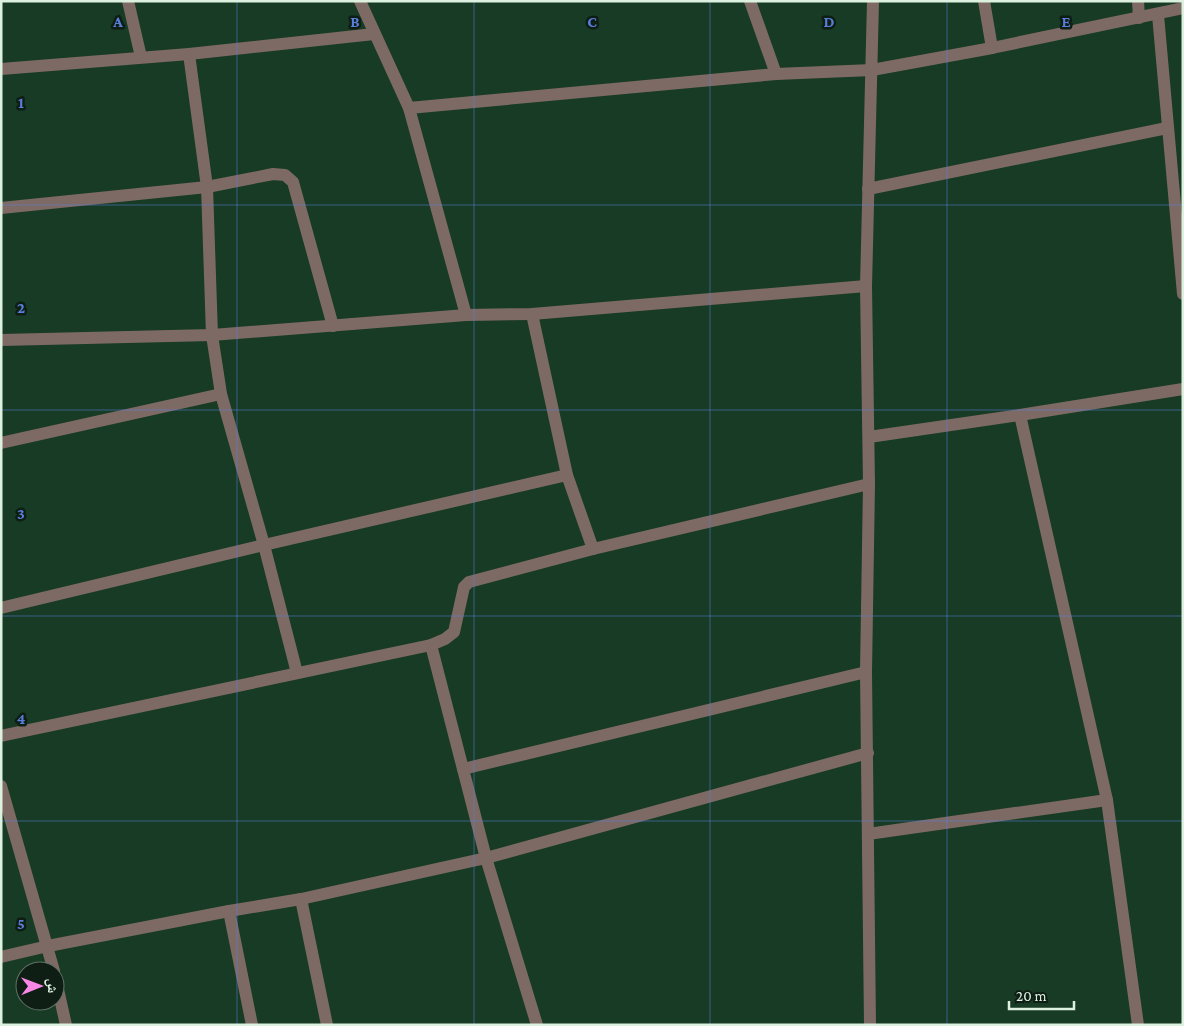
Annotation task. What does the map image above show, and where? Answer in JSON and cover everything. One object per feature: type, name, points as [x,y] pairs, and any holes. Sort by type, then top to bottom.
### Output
[{"type":"street","points":[[128,1],[141,58]]},
{"type":"street","points":[[360,1],[409,108],[466,316]]},
{"type":"street","points":[[750,1],[776,74]]},
{"type":"street","points":[[870,1025],[866,672],[869,437],[866,286],[873,1]]},
{"type":"street","points":[[984,1],[992,48]]},
{"type":"street","points":[[1138,1],[1139,18]]},
{"type":"street","points":[[409,108],[776,74],[872,70],[1158,15],[1183,8]]},
{"type":"street","points":[[1158,15],[1167,128],[1180,231],[1183,294]]},
{"type":"street","points":[[1,70],[188,54],[374,34]]},
{"type":"street","points":[[188,54],[207,187],[212,335],[221,394],[264,545],[297,673]]},
{"type":"street","points":[[868,189],[1167,128]]},
{"type":"street","points":[[1,208],[207,187],[272,174],[285,175],[293,182],[333,326]]},
{"type":"street","points":[[1,340],[212,335],[466,316],[532,314],[866,286]]},
{"type":"street","points":[[532,314],[567,475],[593,549]]},
{"type":"street","points":[[869,437],[1183,389]]},
{"type":"street","points":[[1,443],[221,394]]},
{"type":"street","points":[[1020,415],[1107,800],[1138,1025]]},
{"type":"street","points":[[1,608],[567,475]]},
{"type":"street","points":[[1,736],[430,645],[446,640],[454,632],[464,587],[469,582],[593,549],[869,484]]},
{"type":"street","points":[[430,645],[486,858],[536,1025]]},
{"type":"street","points":[[463,769],[866,672]]},
{"type":"street","points":[[1,957],[229,911],[301,900],[486,858],[868,753]]},
{"type":"street","points":[[1,786],[52,961]]},
{"type":"street","points":[[868,834],[1107,800]]},
{"type":"street","points":[[301,900],[327,1025]]},
{"type":"street","points":[[229,911],[252,1025]]},
{"type":"street","points":[[63,1011],[66,1025]]}]
